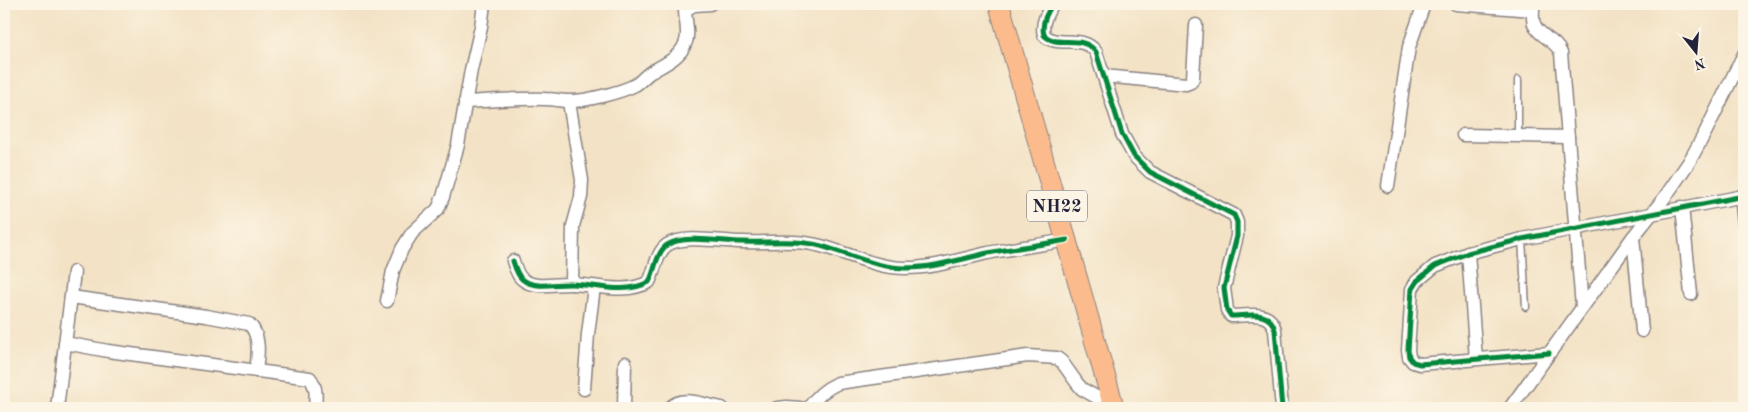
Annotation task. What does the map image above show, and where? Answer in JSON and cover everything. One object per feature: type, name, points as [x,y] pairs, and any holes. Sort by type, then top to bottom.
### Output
[{"type":"main road","name":"NH22","points":[[999,4],[1114,407]]},
{"type":"street","points":[[387,301],[393,271],[402,249],[412,233],[438,209],[443,197],[458,145],[484,4]]},
{"type":"street","points":[[465,102],[545,99],[569,102],[635,85],[649,73],[678,54],[683,48],[687,34],[685,10],[694,5],[710,4]]},
{"type":"street","points":[[1053,4],[1043,25],[1044,35],[1050,39],[1088,44],[1096,52],[1122,134],[1134,156],[1150,172],[1234,215],[1238,228],[1224,283],[1227,310],[1231,316],[1264,316],[1269,318],[1274,324],[1282,408]]},
{"type":"street","points":[[1388,186],[1409,48],[1424,4]]},
{"type":"street","points":[[1456,4],[1533,7],[1535,26],[1541,34],[1555,43],[1561,53],[1582,307]]},
{"type":"street","points":[[1104,76],[1186,84],[1191,82],[1193,78],[1196,25]]},
{"type":"street","points":[[1510,408],[1688,162],[1705,133],[1744,54]]},
{"type":"street","points":[[569,102],[582,180],[581,197],[573,226],[572,284]]},
{"type":"street","points":[[1462,135],[1568,137]]},
{"type":"street","points":[[1549,353],[1416,364],[1411,360],[1408,350],[1412,289],[1417,281],[1435,266],[1468,253],[1522,239],[1652,213],[1743,196],[1744,224]]},
{"type":"street","points":[[1682,208],[1691,294]]},
{"type":"street","points":[[1633,237],[1642,331]]},
{"type":"street","points":[[513,261],[516,272],[521,279],[530,283],[546,285],[572,284],[626,289],[640,287],[649,282],[660,252],[667,245],[677,241],[803,243],[821,246],[884,266],[907,268],[938,265],[989,253],[1067,240]]},
{"type":"street","points":[[1468,253],[1476,359]]},
{"type":"street","points":[[57,408],[74,272]]},
{"type":"street","points":[[584,389],[594,287]]},
{"type":"street","points":[[71,297],[147,307],[249,324],[254,329],[256,335],[258,356],[256,371]]},
{"type":"street","points":[[65,343],[102,350],[310,378],[316,391],[315,408]]},
{"type":"street","points":[[809,408],[822,392],[838,383],[1028,356],[1057,358],[1062,362],[1076,383],[1114,407]]},
{"type":"street","points":[[624,408],[625,363]]},
{"type":"street","points":[[670,408],[674,404],[685,401],[722,408]]},
{"type":"street","points":[[777,408],[800,408]]},
{"type":"lane","points":[[1518,80],[1518,136]]},
{"type":"lane","points":[[1522,239],[1526,307]]},
{"type":"cycle path","points":[[1053,4],[1045,18],[1044,35],[1056,41],[1084,43],[1096,52],[1122,134],[1134,156],[1150,172],[1234,215],[1237,222],[1237,236],[1224,288],[1227,310],[1231,316],[1258,315],[1263,316],[1272,323],[1275,330],[1282,408]]},
{"type":"cycle path","points":[[1549,353],[1420,364],[1413,362],[1409,357],[1408,350],[1412,289],[1417,281],[1435,266],[1468,253],[1522,239],[1744,196]]},
{"type":"cycle path","points":[[513,261],[520,277],[533,284],[572,284],[621,289],[640,286],[649,282],[663,248],[683,240],[703,239],[811,244],[884,266],[906,268],[937,265],[988,253],[1067,240]]}]
